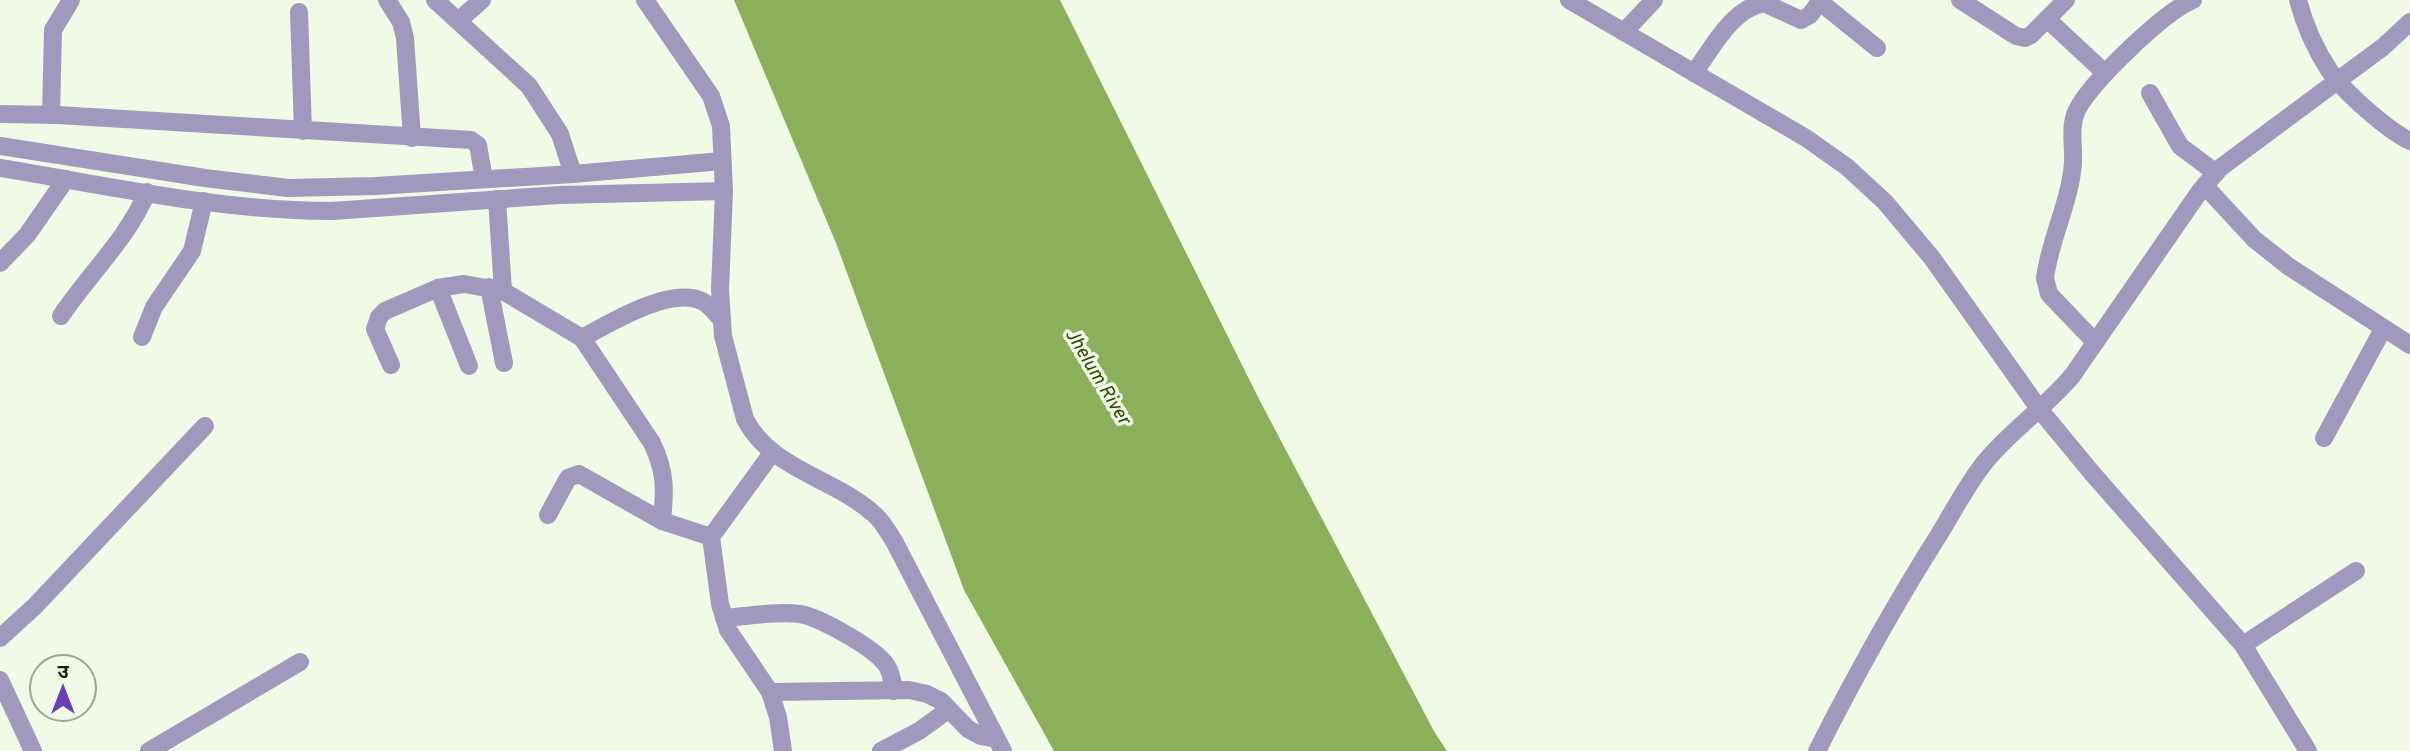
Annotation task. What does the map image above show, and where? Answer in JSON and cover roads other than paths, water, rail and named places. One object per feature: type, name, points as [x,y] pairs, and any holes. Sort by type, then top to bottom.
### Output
[{"type":"street","points":[[51,115],[53,30],[71,0]]},
{"type":"street","points":[[387,0],[404,29],[412,138]]},
{"type":"street","points":[[435,0],[529,86],[560,134],[573,174]]},
{"type":"street","points":[[458,21],[482,0]]},
{"type":"street","points":[[645,0],[711,96],[721,126],[722,320],[730,370],[745,419],[758,440],[772,453],[863,505],[882,522],[1000,745]]},
{"type":"street","points":[[1569,0],[1806,138],[1847,167],[1885,202],[1932,258],[2040,410],[2243,645],[2308,751]]},
{"type":"street","points":[[1624,32],[1654,0]]},
{"type":"street","points":[[1960,0],[2021,38],[2031,35],[2066,0]]},
{"type":"street","points":[[2298,0],[2328,68],[2337,80],[2390,129],[2410,141]]},
{"type":"street","points":[[1694,73],[1726,29],[1758,2],[1801,20],[1810,15],[1820,1],[1877,48]]},
{"type":"street","points":[[2095,342],[2049,294],[2045,278],[2071,176],[2073,121],[2077,110],[2105,73],[2188,1]]},
{"type":"street","points":[[299,12],[303,131]]},
{"type":"street","points":[[2046,19],[2105,73]]},
{"type":"street","points":[[1817,751],[1857,672],[1910,579],[1984,463],[2073,376],[2210,179],[2251,142],[2383,47],[2410,23]]},
{"type":"street","points":[[2150,93],[2180,146],[2210,179],[2254,239],[2288,266],[2410,345]]},
{"type":"street","points":[[0,114],[476,142],[484,179]]},
{"type":"street","points":[[0,146],[262,196],[315,199],[375,196],[496,199],[723,175]]},
{"type":"street","points":[[0,168],[204,201],[262,196]]},
{"type":"street","points":[[375,196],[484,179],[573,174],[723,175]]},
{"type":"street","points":[[0,263],[27,235],[66,178]]},
{"type":"street","points":[[61,316],[131,225],[147,192]]},
{"type":"street","points":[[496,199],[496,289],[504,363]]},
{"type":"street","points":[[142,337],[154,307],[192,251],[204,201]]},
{"type":"street","points":[[391,365],[375,329],[379,317],[438,288],[464,284],[496,289],[582,338],[660,458],[664,479],[662,521]]},
{"type":"street","points":[[438,288],[469,366]]},
{"type":"street","points":[[582,338],[625,315],[677,299],[706,303],[722,320]]},
{"type":"street","points":[[2324,438],[2383,329]]},
{"type":"street","points":[[0,638],[35,606],[205,426]]},
{"type":"street","points":[[772,453],[711,537],[727,630],[770,692],[778,717],[783,751]]},
{"type":"street","points":[[548,515],[568,478],[579,474],[662,521],[711,537]]},
{"type":"street","points":[[2243,645],[2357,571]]},
{"type":"street","points":[[724,618],[790,614],[821,620],[883,660],[892,676],[894,691]]},
{"type":"street","points":[[149,751],[300,662]]},
{"type":"street","points":[[0,680],[33,751]]},
{"type":"street","points":[[770,692],[894,691],[927,694],[941,701],[968,729],[1000,745]]},
{"type":"street","points":[[881,751],[919,731],[948,710]]},
{"type":"water","name":"Jhelum River","points":[[734,0],[1060,0],[1260,401],[1435,733],[1447,751],[1054,751],[964,590],[836,243]]}]
